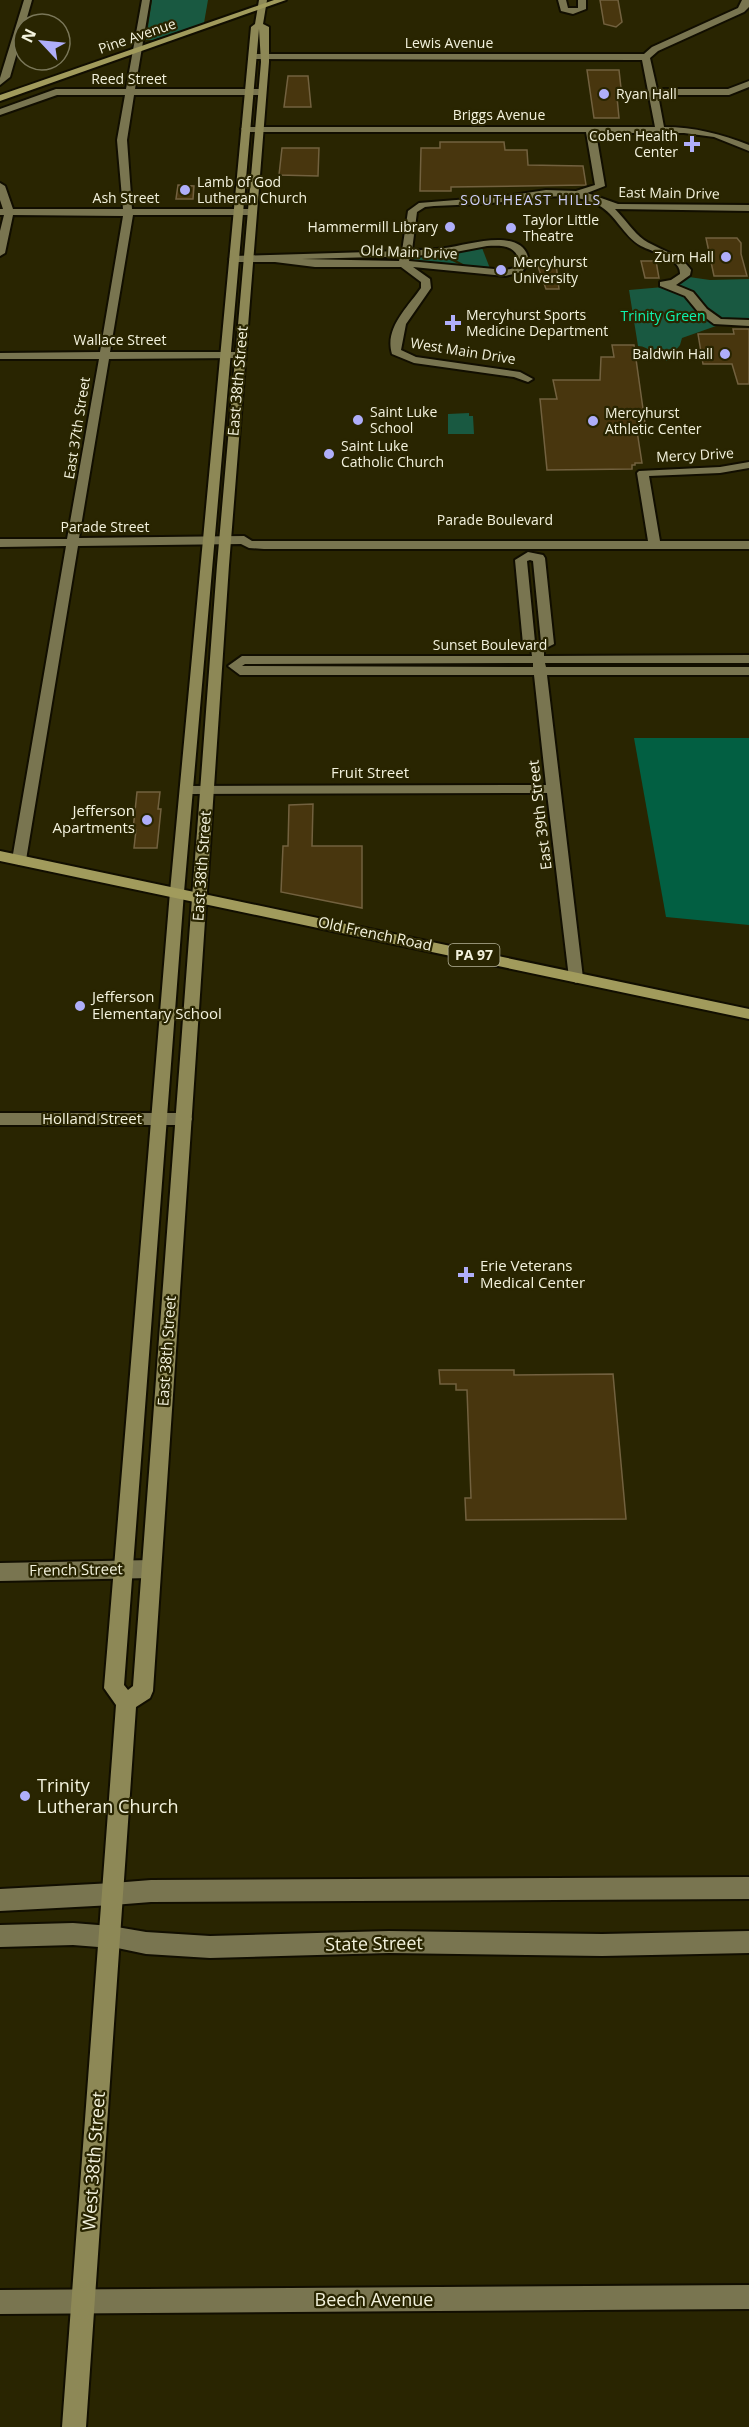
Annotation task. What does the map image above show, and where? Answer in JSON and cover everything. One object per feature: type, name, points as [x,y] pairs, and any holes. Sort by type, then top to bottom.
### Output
[{"type":"main road","name":"Pine Avenue","points":[[2,95],[137,50],[263,3],[282,0]]},
{"type":"main road","name":"East 38th Street","points":[[259,26],[263,3]]},
{"type":"main road","name":"East 38th Street","points":[[113,1894],[126,1702],[114,1688],[123,1569],[161,1119],[177,892],[237,212],[255,27],[259,26],[265,27],[265,56],[225,540],[143,1691],[126,1702]]},
{"type":"main road","name":"Old French Road","points":[[0,856],[749,1014]]},
{"type":"main road","name":"West 38th Street","points":[[74,2427],[113,1894]]},
{"type":"street","points":[[0,82],[6,77],[28,0]]},
{"type":"street","name":"East 37th Street","points":[[20,860],[128,211],[122,145],[146,0]]},
{"type":"street","points":[[562,0],[564,9],[573,12],[582,8],[582,0]]},
{"type":"street","points":[[660,129],[646,57],[655,49],[741,10],[745,7],[746,0]]},
{"type":"street","name":"Lewis Avenue","points":[[252,56],[646,57]]},
{"type":"street","points":[[738,90],[749,84]]},
{"type":"street","points":[[654,92],[738,90],[749,94]]},
{"type":"street","name":"Reed Street","points":[[0,112],[21,102],[56,92],[262,92]]},
{"type":"street","points":[[2,95],[21,102]]},
{"type":"street","name":"Briggs Avenue","points":[[246,129],[684,129],[716,135],[749,148]]},
{"type":"street","points":[[576,193],[600,186],[593,141],[590,136],[592,129]]},
{"type":"street","points":[[0,186],[5,212],[0,253]]},
{"type":"street","name":"East Main Drive","points":[[404,258],[410,239],[413,212],[422,205],[434,203],[506,199],[546,193],[576,193],[618,207],[749,208]]},
{"type":"street","points":[[604,204],[615,213],[639,241],[681,262],[686,270],[685,275],[674,283],[664,285],[689,294],[703,311],[718,322],[749,323]]},
{"type":"street","name":"Ash Street","points":[[5,212],[251,212]]},
{"type":"street","name":"Old Main Drive","points":[[234,259],[275,259],[315,264],[404,258],[495,243],[509,244],[521,250],[524,257],[522,268],[506,273],[404,258]]},
{"type":"street","name":"West Main Drive","points":[[404,258],[426,281],[426,288],[399,324],[395,334],[396,352],[414,360],[516,374],[528,379]]},
{"type":"street","name":"Wallace Street","points":[[0,356],[240,355]]},
{"type":"street","name":"Mercy Drive","points":[[654,540],[643,473],[720,470],[749,465]]},
{"type":"street","name":"Parade Boulevard","points":[[209,541],[243,540],[249,544],[264,545],[528,545],[749,535]]},
{"type":"street","name":"Parade Boulevard","points":[[654,540],[749,545]]},
{"type":"street","name":"Parade Street","points":[[0,543],[209,541]]},
{"type":"street","name":"East 39th Street","points":[[538,659],[548,644],[539,558],[528,545],[521,560],[529,644],[538,659],[576,978]]},
{"type":"street","name":"Sunset Boulevard","points":[[198,665],[234,666],[240,671],[538,659],[749,659]]},
{"type":"street","name":"Sunset Boulevard","points":[[538,659],[749,671]]},
{"type":"street","name":"Fruit Street","points":[[187,790],[553,789]]},
{"type":"street","name":"Holland Street","points":[[0,1119],[184,1119]]},
{"type":"street","name":"French Street","points":[[0,1572],[152,1569]]},
{"type":"street","points":[[0,1900],[151,1891],[749,1888]]},
{"type":"street","name":"State Street","points":[[0,1936],[73,1934],[146,1943],[210,1947],[389,1942],[602,1945],[749,1942]]},
{"type":"street","name":"Beech Avenue","points":[[0,2302],[749,2298]]},
{"type":"green space","points":[[152,0],[208,0],[204,23],[153,40],[146,40]]},
{"type":"green space","points":[[482,248],[491,271],[469,267],[444,254]]},
{"type":"green space","points":[[437,254],[463,266],[418,262],[411,258],[415,255]]},
{"type":"green space","name":"Trinity Green","points":[[689,277],[710,280],[749,279],[749,321],[725,320],[716,326],[682,338],[680,345],[667,361],[646,348],[638,346],[629,290],[675,286]]},
{"type":"green space","points":[[469,413],[469,416],[473,416],[474,434],[448,434],[448,414]]},
{"type":"green space","points":[[634,738],[749,738],[749,925],[666,917]]},
{"type":"building","points":[[600,0],[618,0],[622,22],[616,27],[604,24]]},
{"type":"building","points":[[587,70],[619,70],[622,97],[617,97],[619,118],[594,118]]},
{"type":"building","points":[[288,76],[308,76],[311,107],[284,107]]},
{"type":"building","points":[[440,142],[504,142],[505,150],[527,150],[528,165],[583,166],[586,185],[451,187],[451,191],[420,191],[421,148],[440,148]]},
{"type":"building","points":[[282,148],[319,148],[318,176],[279,175]]},
{"type":"building","name":"Lamb of God Lutheran Church","points":[[178,185],[194,186],[193,199],[176,199]]},
{"type":"building","name":"Zurn Hall","points":[[706,238],[737,238],[741,243],[741,254],[747,276],[714,276]]},
{"type":"building","points":[[641,261],[656,261],[659,278],[645,278]]},
{"type":"building","points":[[537,264],[556,264],[559,289],[546,289]]},
{"type":"building","name":"Baldwin Hall","points":[[733,329],[749,329],[749,384],[738,384],[732,364],[703,364],[698,334],[734,334]]},
{"type":"building","name":"Mercyhurst Athletic Center","points":[[612,345],[634,345],[646,430],[637,431],[642,463],[635,463],[632,469],[547,470],[540,399],[557,399],[553,380],[600,380],[601,357],[614,357]]},
{"type":"building","name":"Jefferson Apartments","points":[[137,792],[160,792],[158,809],[161,809],[157,848],[134,848],[136,830],[133,830]]},
{"type":"building","points":[[313,804],[312,846],[362,846],[362,908],[281,892],[283,846],[288,846],[289,805]]},
{"type":"building","points":[[439,1370],[514,1370],[514,1375],[613,1374],[626,1519],[466,1520],[465,1498],[471,1498],[467,1390],[456,1390],[456,1384],[440,1384]]},
{"type":"place","name":"Ryan Hall","points":[[604,94]]},
{"type":"place","name":"Coben Health Center","points":[[692,144]]},
{"type":"place","name":"Lamb of God Lutheran Church","points":[[185,190]]},
{"type":"place","name":"Hammermill Library","points":[[450,227]]},
{"type":"place","name":"Taylor Little Theatre","points":[[511,228]]},
{"type":"place","name":"Zurn Hall","points":[[726,257]]},
{"type":"place","name":"Mercyhurst University","points":[[501,270]]},
{"type":"place","name":"Mercyhurst Sports Medicine Department","points":[[453,323]]},
{"type":"place","name":"Baldwin Hall","points":[[725,354]]},
{"type":"place","name":"Saint Luke School","points":[[358,420]]},
{"type":"place","name":"Mercyhurst Athletic Center","points":[[593,421]]},
{"type":"place","name":"Saint Luke Catholic Church","points":[[329,454]]},
{"type":"place","name":"Jefferson Apartments","points":[[147,820]]},
{"type":"place","name":"Jefferson Elementary School","points":[[80,1006]]},
{"type":"place","name":"Erie Veterans Medical Center","points":[[466,1275]]},
{"type":"place","name":"Trinity Lutheran Church","points":[[25,1796]]},
{"type":"district","name":"SOUTHEAST HILLS","points":[[531,200]]}]
